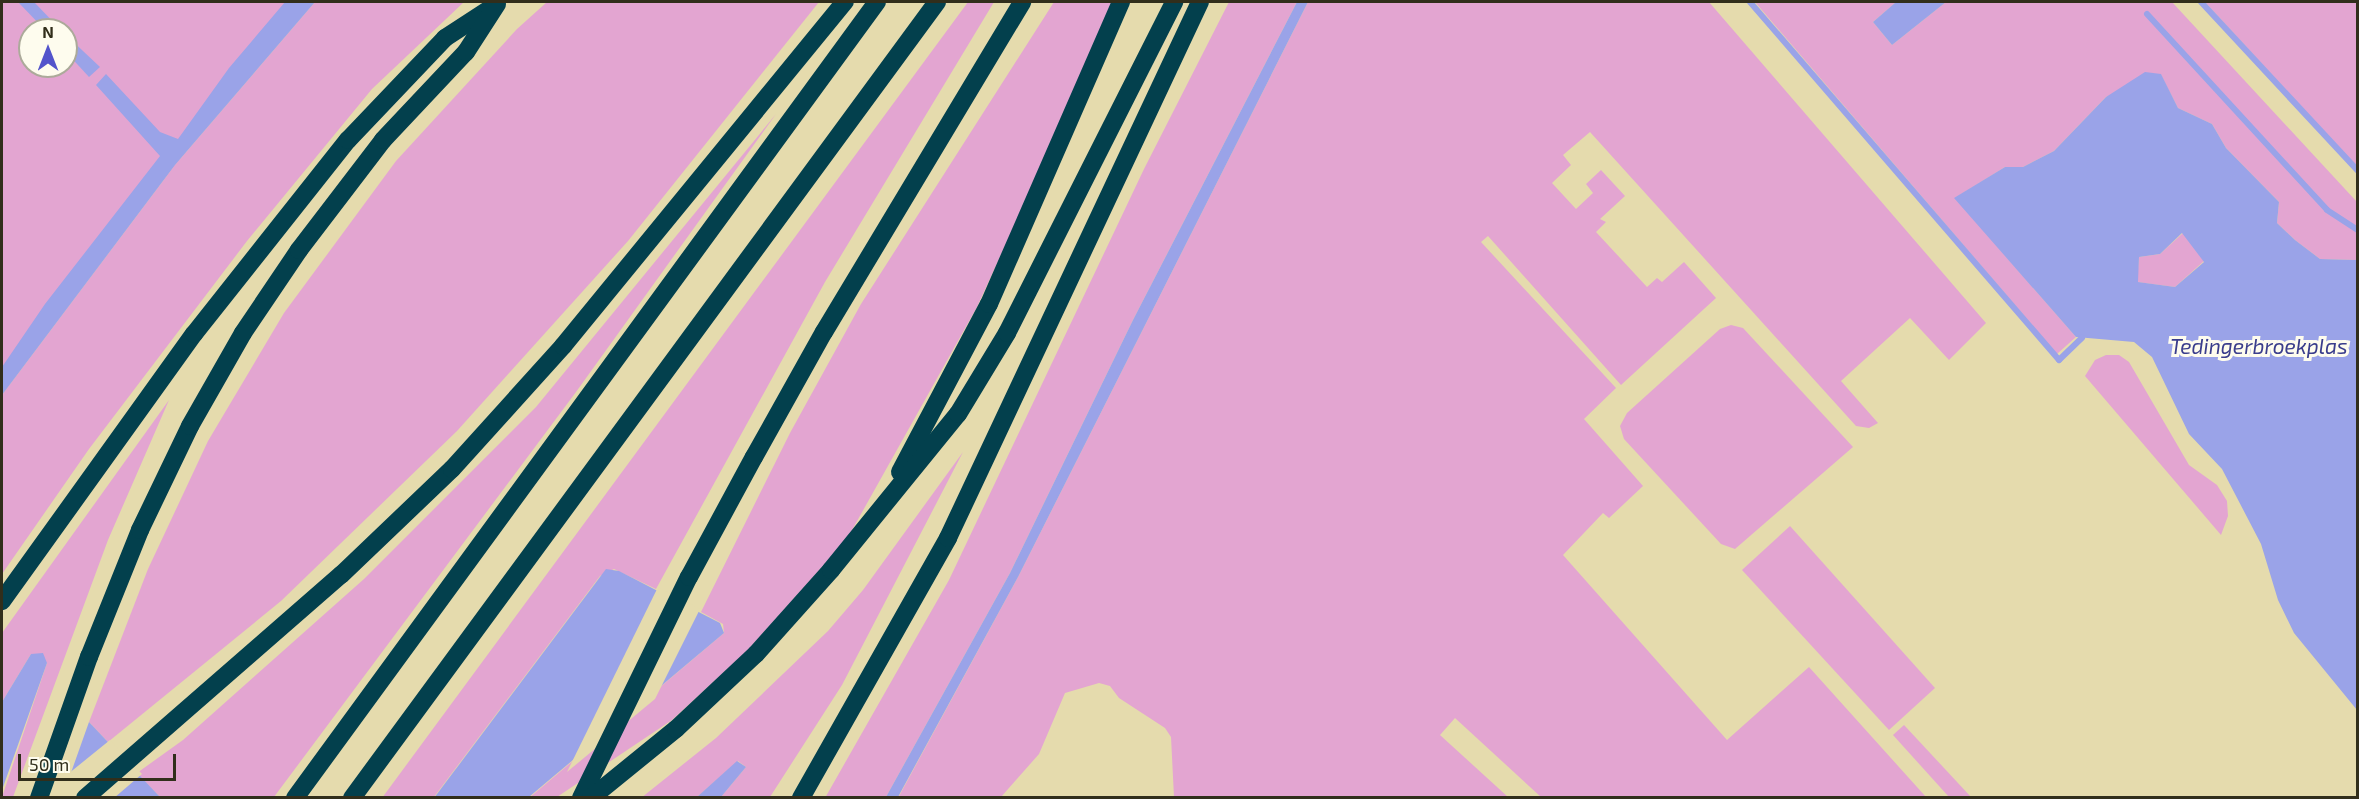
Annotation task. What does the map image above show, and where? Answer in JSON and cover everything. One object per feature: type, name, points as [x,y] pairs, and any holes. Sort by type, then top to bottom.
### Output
[{"type":"highway","points":[[85,798],[341,575],[452,469],[563,346],[667,223],[844,2]]},
{"type":"highway","points":[[295,798],[877,2]]},
{"type":"highway","points":[[352,798],[937,2]]},
{"type":"highway","points":[[581,798],[702,552],[824,332],[1023,2]]},
{"type":"highway","points":[[877,513],[989,304],[1122,2]]},
{"type":"highway","points":[[591,798],[675,729],[756,654],[958,414],[984,373],[1174,2]]},
{"type":"highway","points":[[801,798],[948,538],[1200,2]]},
{"type":"highway","points":[[2,601],[187,344],[348,140],[445,38],[498,3]]},
{"type":"highway","points":[[39,798],[89,657],[140,530],[190,426],[237,344],[299,250],[383,140],[466,52],[498,3]]},
{"type":"shaded area","points":[[2,2],[305,2],[2,382]]},
{"type":"shaded area","points":[[315,2],[464,2],[372,89],[247,241],[89,449],[2,574],[2,395],[175,165]]},
{"type":"shaded area","points":[[547,2],[819,2],[628,241],[457,431],[281,601],[108,742],[89,722],[148,569],[208,441],[284,313],[396,161],[517,29]]},
{"type":"shaded area","points":[[968,2],[994,2],[825,282],[656,589],[614,569],[600,576],[434,797],[382,798]]},
{"type":"shaded area","points":[[1054,2],[1117,2],[977,307],[847,539],[747,651],[672,720],[557,797],[529,798],[724,633],[723,624],[701,612],[790,433],[861,304]]},
{"type":"shaded area","points":[[1229,2],[1297,2],[1133,320],[1010,573],[886,797],[825,798],[949,580],[1144,169]]},
{"type":"shaded area","points":[[1308,2],[1709,2],[1986,323],[1949,360],[1910,318],[1841,381],[1878,423],[1869,428],[1856,426],[1590,132],[1563,155],[1571,165],[1552,183],[1576,209],[1593,193],[1586,184],[1601,170],[1625,196],[1600,219],[1606,222],[1596,232],[1647,287],[1657,278],[1662,282],[1684,262],[1716,298],[1621,385],[1488,236],[1481,242],[1616,388],[1584,419],[1643,486],[1609,518],[1603,513],[1563,555],[1727,740],[1809,667],[1926,797],[1541,797],[1455,718],[1440,735],[1508,797],[1174,797],[1171,737],[1165,728],[1119,698],[1110,686],[1099,683],[1065,693],[1039,754],[1001,797],[898,798],[1018,577]]},
{"type":"shaded area","points":[[1755,2],[1896,2],[1873,22],[1892,45],[1946,2],[2172,2],[2357,202],[2357,260],[2320,259],[2295,240],[2277,223],[2279,202],[2226,148],[2212,124],[2178,108],[2161,75],[2106,97],[2054,151],[2023,167],[2005,167],[1955,198],[2076,337],[2057,354]]},
{"type":"shaded area","points":[[2205,2],[2357,2],[2357,167]]},
{"type":"shaded area","points":[[776,114],[576,392],[274,797],[160,797],[137,773],[183,740],[364,579],[536,407]]},
{"type":"shaded area","points":[[2183,233],[2204,261],[2175,287],[2137,282],[2139,257],[2160,254]]},
{"type":"shaded area","points":[[1731,325],[1743,328],[1853,447],[1735,549],[1721,544],[1624,439],[1620,426],[1627,413],[1720,329]]},
{"type":"shaded area","points":[[2106,355],[2119,355],[2129,362],[2189,465],[2217,485],[2227,501],[2228,516],[2221,535],[2085,376],[2095,360]]},
{"type":"shaded area","points":[[169,400],[108,540],[13,797],[2,797],[47,663],[31,654],[2,702],[2,633]]},
{"type":"shaded area","points":[[963,452],[842,685],[770,797],[721,797],[746,767],[738,761],[697,797],[641,798],[716,738],[828,631],[863,590]]},
{"type":"shaded area","points":[[1790,526],[1935,688],[1889,730],[1742,570]]},
{"type":"shaded area","points":[[1904,725],[1971,797],[1949,797],[1893,735]]},
{"type":"water","points":[[18,2],[34,2],[49,18],[33,18]]},
{"type":"water","points":[[285,2],[315,2],[175,165],[2,395],[2,367],[45,304],[160,156],[96,85],[106,74],[160,132],[178,139],[229,68]]},
{"type":"water","points":[[1297,2],[1308,2],[1018,577],[898,797],[886,797],[1010,573],[1133,320]]},
{"type":"water","points":[[1896,2],[1946,2],[1892,45],[1873,22]]},
{"type":"water","points":[[78,46],[100,67],[89,77],[78,65]]},
{"type":"water","name":"Tedingerbroekplas","points":[[2145,72],[2161,74],[2178,108],[2212,124],[2226,148],[2279,202],[2277,223],[2320,259],[2357,260],[2357,710],[2294,633],[2278,600],[2261,544],[2222,469],[2189,434],[2152,357],[2134,342],[2076,337],[1954,198],[2005,167],[2023,167],[2054,151],[2106,97]],"holes":[[[2182,233],[2204,262],[2175,287],[2138,282],[2139,257],[2160,254]]]},
{"type":"water","points":[[606,569],[619,571],[720,623],[724,633],[529,797],[434,798]]},
{"type":"water","points":[[43,653],[47,663],[2,790],[2,702],[31,654]]},
{"type":"water","points":[[89,722],[160,797],[62,798]]},
{"type":"water","points":[[737,761],[746,767],[721,797],[697,797]]},
{"type":"pier","points":[[658,587],[700,609],[655,699],[567,772]]},
{"type":"pier","points":[[110,740],[142,774],[114,798],[59,798],[68,774]]},
{"type":"waterway","points":[[1750,2],[2059,360],[2082,338]]},
{"type":"waterway","points":[[2201,2],[2358,171]]},
{"type":"waterway","points":[[2147,14],[2327,210],[2358,230]]}]
